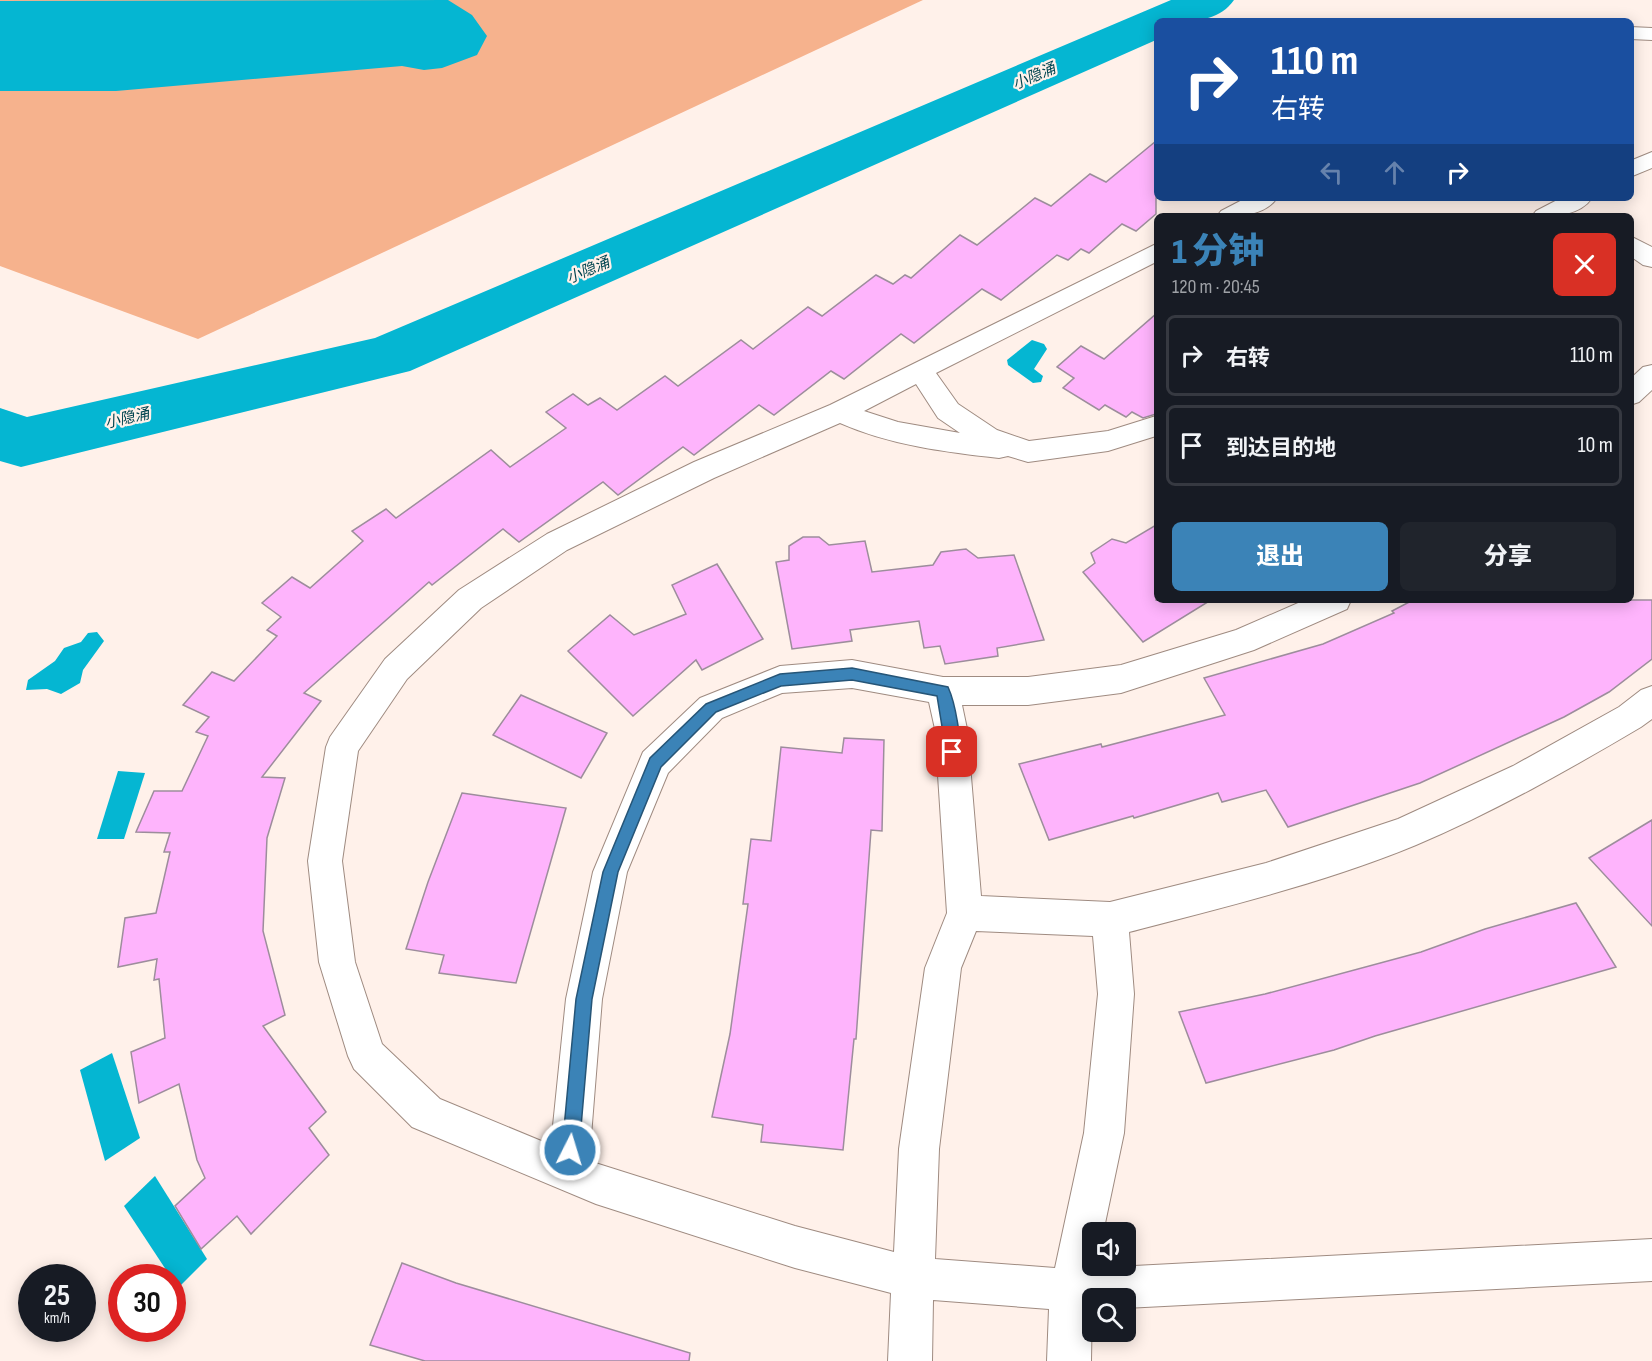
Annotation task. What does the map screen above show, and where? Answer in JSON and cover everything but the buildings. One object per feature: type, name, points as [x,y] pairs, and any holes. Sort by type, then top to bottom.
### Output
[{"type":"street","points":[[1634,33],[1652,34]]},
{"type":"street","points":[[1634,168],[1652,159]]},
{"type":"street","points":[[1235,213],[1260,201]]},
{"type":"street","points":[[1549,213],[1570,201]]},
{"type":"street","points":[[1575,201],[1589,213]]},
{"type":"street","points":[[1634,247],[1652,259]]},
{"type":"street","points":[[1154,253],[840,411],[704,470],[557,542],[470,599],[396,669],[342,747],[325,861],[337,962],[367,1056],[426,1113],[596,1184],[795,1247],[913,1278],[1071,1290],[1652,1260]]},
{"type":"street","points":[[920,370],[948,411],[987,437],[1028,452]]},
{"type":"street","points":[[1634,391],[1652,374]]},
{"type":"street","points":[[840,411],[865,424],[920,438],[1028,452],[1108,441],[1154,427]]},
{"type":"street","points":[[568,1172],[584,999],[610,872],[655,763],[711,708],[780,680],[852,674],[943,691],[1028,691],[1121,679],[1243,641],[1329,603]]},
{"type":"street","points":[[910,1361],[919,1149],[943,968],[964,913],[951,729],[943,691]]},
{"type":"street","points":[[964,913],[1110,919],[1266,880],[1405,833],[1525,777],[1630,717],[1652,700]]},
{"type":"street","points":[[1069,1361],[1071,1290],[1104,1132],[1116,994],[1110,919]]},
{"type":"shaded area","points":[[0,0],[923,0],[198,339],[0,266]]},
{"type":"water","points":[[448,0],[472,15],[487,36],[477,55],[442,68],[424,70],[402,66],[116,91],[0,91],[0,1]]},
{"type":"water","points":[[1032,340],[1044,344],[1047,349],[1034,369],[1043,376],[1041,382],[1033,383],[1008,365],[1007,360]]},
{"type":"water","points":[[97,632],[104,641],[83,670],[80,683],[61,694],[47,689],[26,690],[28,680],[55,661],[64,648],[81,642],[88,633]]},
{"type":"water","points":[[118,771],[145,773],[124,839],[97,839]]},
{"type":"water","points":[[112,1053],[140,1138],[105,1161],[80,1070]]},
{"type":"water","points":[[155,1176],[207,1259],[186,1280],[186,1264],[162,1264],[124,1206]]},
{"type":"waterway","name":"小隐涌","points":[[1169,18],[1211,0]]},
{"type":"waterway","name":"小隐涌","points":[[0,432],[21,443],[389,356],[1154,24]]},
{"type":"route","points":[[570,1150],[584,999],[610,872],[655,763],[711,708],[780,680],[852,674],[943,691],[951,729],[952,752]]}]
